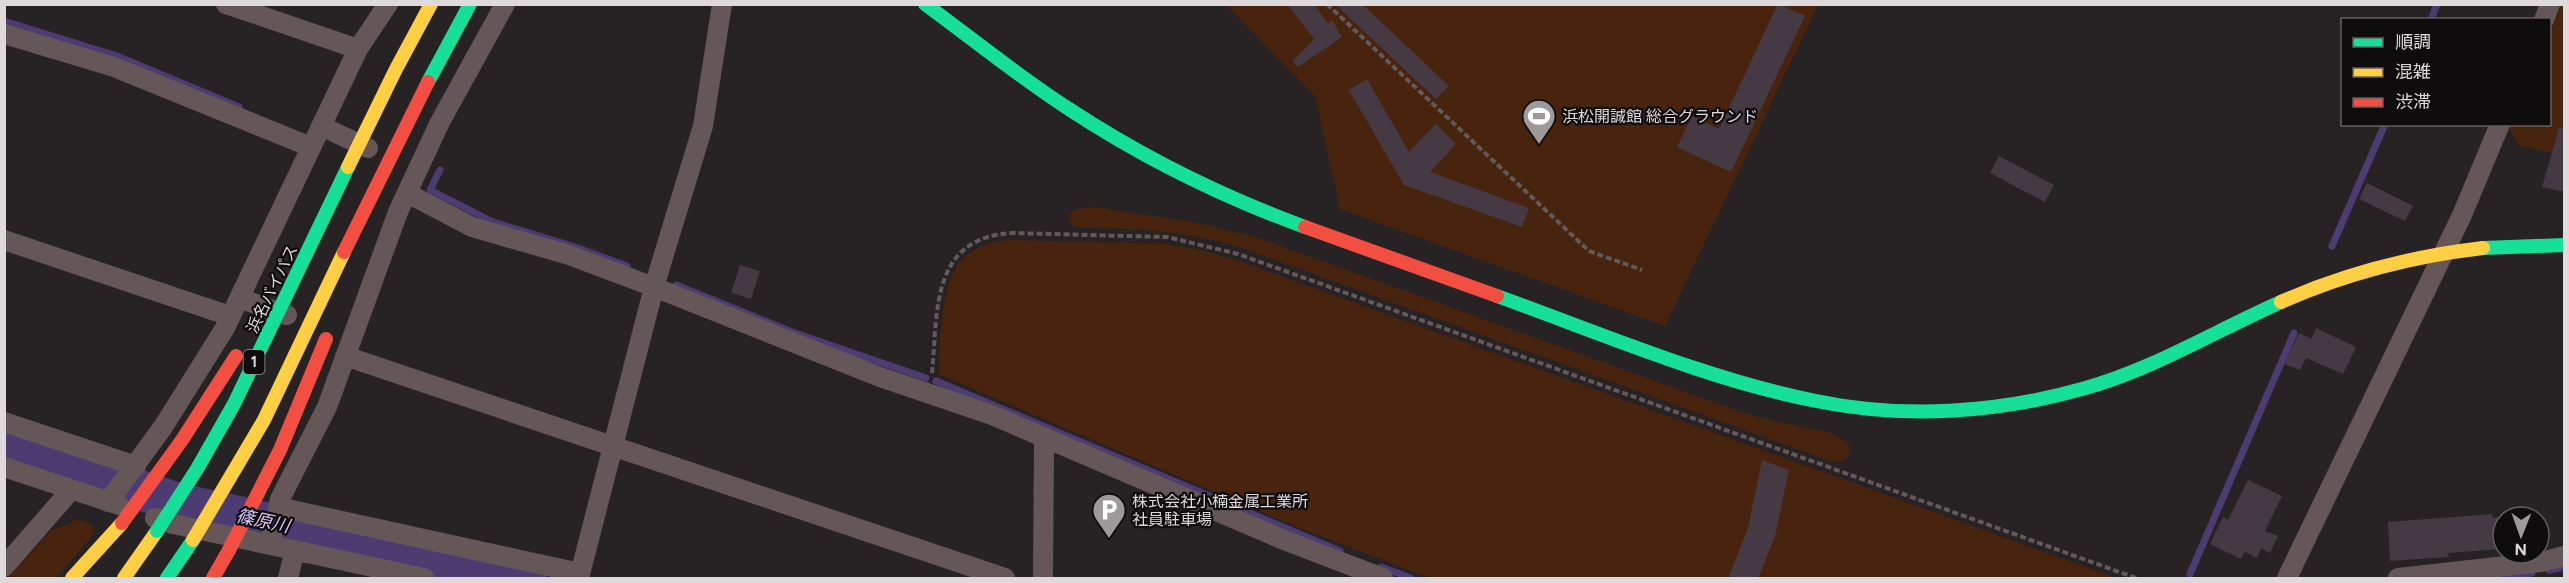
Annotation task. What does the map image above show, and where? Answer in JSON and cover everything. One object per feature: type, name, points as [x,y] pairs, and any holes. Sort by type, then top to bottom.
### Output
[{"type":"main road","name":"浜名バイパス","points":[[124,579],[202,460],[233,404],[383,94],[432,4]]},
{"type":"main road","name":"1","points":[[167,579],[193,540],[264,420],[413,109],[470,4]]},
{"type":"main road","points":[[925,4],[1041,92],[1162,165],[1221,193],[1301,225],[1731,380],[1800,400],[1835,407],[1871,411],[1943,413],[1979,410],[2050,398],[2119,377],[2317,287],[2383,266],[2444,253],[2520,245],[2565,245]]},
{"type":"main road","points":[[279,278],[340,186]]},
{"type":"main road","points":[[343,285],[370,200]]},
{"type":"main road","points":[[256,319],[268,298]]},
{"type":"main road","points":[[213,579],[280,450],[329,329]]},
{"type":"main road","points":[[72,579],[122,523],[182,440],[245,340]]},
{"type":"street","points":[[226,4],[358,49]]},
{"type":"street","points":[[111,498],[148,449],[195,378],[230,316],[358,49],[388,4]]},
{"type":"street","points":[[271,540],[280,503],[327,407],[407,193],[462,80],[504,4]]},
{"type":"street","points":[[148,449],[280,503],[579,577],[654,287],[702,126],[722,4]]},
{"type":"street","points":[[4,33],[114,67],[310,147]]},
{"type":"street","points":[[321,126],[417,171]]},
{"type":"street","points":[[2287,579],[2444,253],[2499,126]]},
{"type":"street","points":[[407,193],[472,227],[569,255],[859,369],[992,415],[1284,540],[1383,579]]},
{"type":"street","points":[[4,240],[230,316]]},
{"type":"street","points":[[239,298],[352,338]]},
{"type":"street","points":[[345,356],[1005,579]]},
{"type":"street","points":[[4,422],[133,470]]},
{"type":"street","points":[[1043,579],[1044,442],[1046,438]]},
{"type":"street","points":[[4,467],[71,490],[111,498],[173,524],[271,540],[295,550],[424,579]]},
{"type":"street","points":[[4,567],[71,490]]},
{"type":"street","points":[[288,579],[295,550]]},
{"type":"street","points":[[2398,579],[2541,570],[2565,556]]},
{"type":"path","points":[[1327,4],[1589,251],[1642,270]]},
{"type":"path","points":[[927,392],[931,381],[941,288],[947,270],[958,253],[974,241],[993,234],[1013,233],[1167,237],[1238,254],[2136,579]]},
{"type":"shaded area","name":"浜松開誠館 総合グラウンド","points":[[1226,5],[1818,5],[1665,326],[1340,209],[1315,96]]},
{"type":"shaded area","points":[[2561,5],[2564,5],[2564,156],[2519,145],[2509,128],[2510,126],[2551,126],[2551,30]]},
{"type":"shaded area","points":[[1095,207],[1193,222],[1261,239],[1757,417],[1831,433],[1848,443],[1850,452],[1847,459],[1839,462],[1830,461],[1240,247],[1162,231],[1083,228],[1074,226],[1069,220],[1070,214],[1076,209]]},
{"type":"shaded area","points":[[1013,240],[1166,244],[1201,250],[1236,260],[2116,578],[1430,578],[1290,524],[938,374],[944,306],[948,286],[956,268],[969,254],[987,244]]},
{"type":"shaded area","points":[[78,520],[87,522],[93,527],[93,535],[56,578],[8,578],[52,530]]},
{"type":"building","points":[[1287,4],[1314,4],[1328,24],[1332,20],[1342,37],[1298,67],[1293,61],[1314,39]]},
{"type":"building","points":[[1335,4],[1362,4],[1449,86],[1436,99]]},
{"type":"building","points":[[1778,4],[1805,16],[1731,172],[1677,147],[1692,116],[1719,129]]},
{"type":"building","points":[[1367,79],[1409,152],[1436,124],[1456,144],[1430,172],[1529,208],[1522,227],[1404,185],[1349,90]]},
{"type":"building","points":[[2559,128],[2565,129],[2565,192],[2542,187]]},
{"type":"building","points":[[1999,156],[2054,185],[2045,202],[1990,173]]},
{"type":"building","points":[[2367,183],[2413,206],[2405,221],[2359,199]]},
{"type":"building","points":[[740,265],[760,271],[751,299],[731,293]]},
{"type":"building","points":[[2316,328],[2356,347],[2343,374],[2306,358],[2300,370],[2284,364],[2299,333],[2311,339]]},
{"type":"building","points":[[1762,460],[1789,470],[1775,536],[1758,579],[1728,579],[1748,528]]},
{"type":"building","points":[[2248,480],[2282,496],[2265,531],[2278,536],[2270,553],[2261,548],[2257,558],[2245,552],[2241,559],[2210,544],[2223,517],[2228,520]]},
{"type":"building","points":[[2491,514],[2491,550],[2448,553],[2449,557],[2390,561],[2388,522]]},
{"type":"waterway","points":[[2432,18],[2437,4]]},
{"type":"waterway","points":[[4,21],[117,56],[239,107]]},
{"type":"waterway","points":[[2332,246],[2384,126]]},
{"type":"waterway","points":[[440,170],[430,190],[493,222],[572,246],[627,266]]},
{"type":"waterway","points":[[676,285],[795,333],[926,378]]},
{"type":"waterway","points":[[2190,574],[2294,333]]},
{"type":"waterway","points":[[936,381],[1340,551]]},
{"type":"waterway","name":"篠原川","points":[[4,444],[178,503],[527,578]]},
{"type":"waterway","points":[[1381,567],[1411,578]]},
{"type":"waterway","points":[[2549,570],[2564,567]]},
{"type":"waterway","points":[[2486,578],[2532,573]]},
{"type":"traffic: fast","points":[[428,82],[470,4]]},
{"type":"traffic: fast","points":[[925,4],[1032,84],[1097,127],[1184,175],[1244,203],[1305,227]]},
{"type":"traffic: fast","points":[[157,531],[197,469],[234,404],[348,167]]},
{"type":"traffic: fast","points":[[2483,248],[2564,245]]},
{"type":"traffic: fast","points":[[1497,296],[1695,368],[1776,392],[1849,407],[1916,411],[1950,411],[2017,404],[2082,389],[2158,361],[2281,302]]},
{"type":"traffic: fast","points":[[167,578],[193,540]]},
{"type":"traffic: slow","points":[[348,167],[431,4]]},
{"type":"traffic: slow","points":[[2281,302],[2330,282],[2381,267],[2483,248]]},
{"type":"traffic: slow","points":[[193,540],[264,420],[344,252]]},
{"type":"traffic: slow","points":[[72,578],[122,523]]},
{"type":"traffic: slow","points":[[124,578],[157,531]]},
{"type":"traffic: jam","points":[[344,252],[428,82]]},
{"type":"traffic: jam","points":[[1305,227],[1497,296]]},
{"type":"traffic: jam","points":[[229,550],[280,450],[326,339]]},
{"type":"traffic: jam","points":[[122,523],[182,440],[236,356]]},
{"type":"traffic: jam","points":[[213,578],[229,550]]},
{"type":"place","name":"浜松開誠館 総合グラウンド","points":[[1539,145]]},
{"type":"place","name":"株式会社小楠金属工業所 社員駐車場","points":[[1109,539]]}]
